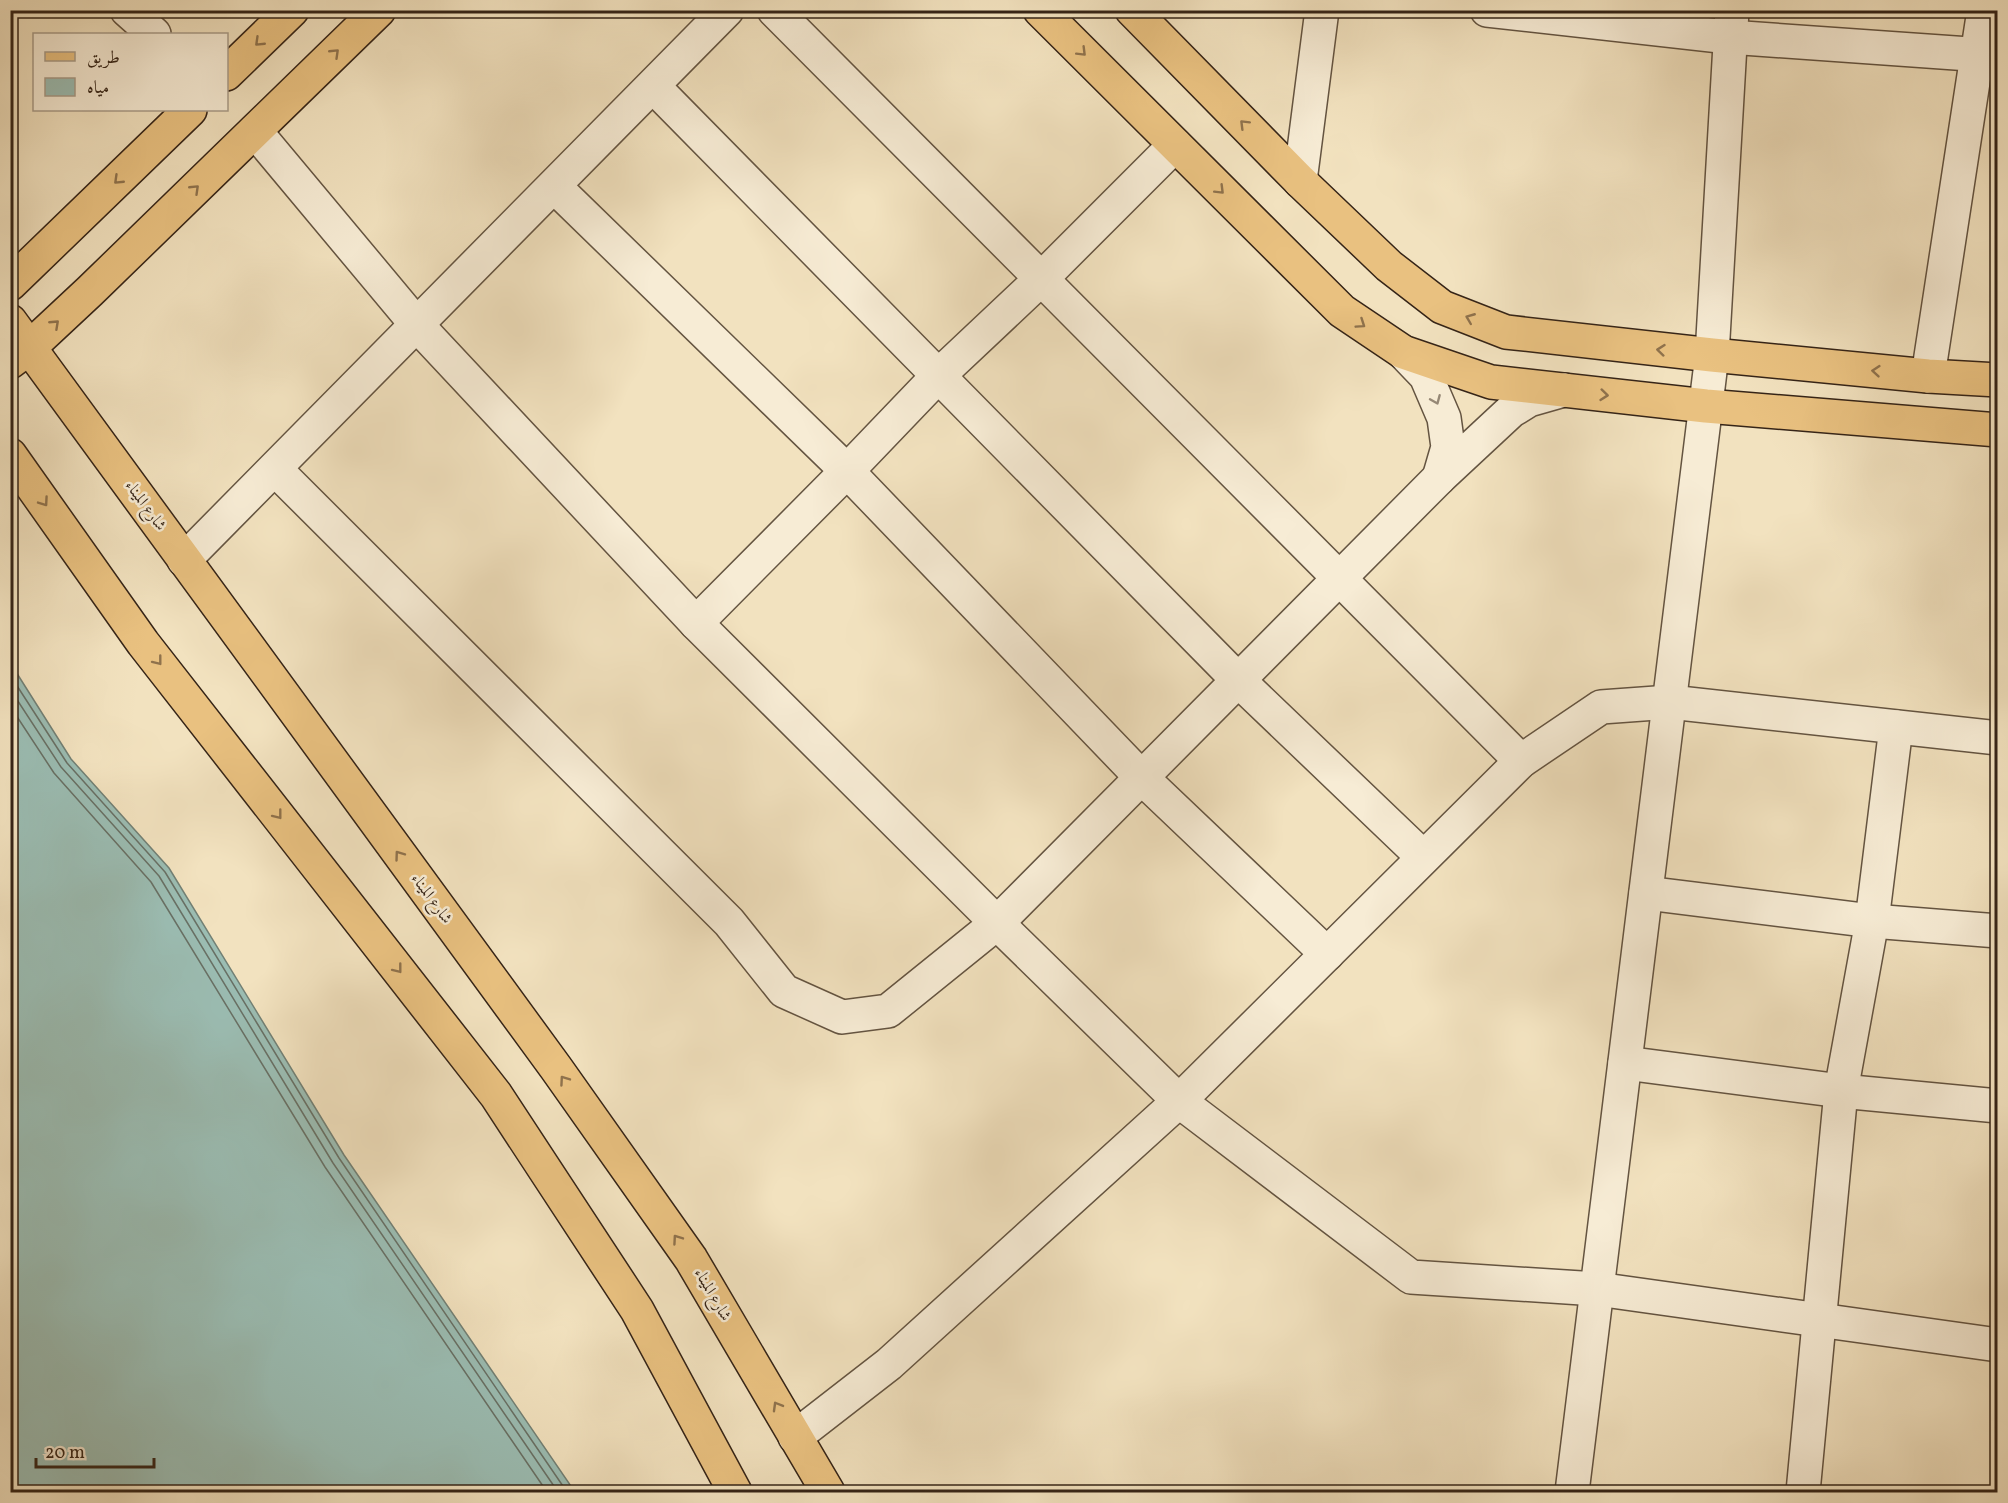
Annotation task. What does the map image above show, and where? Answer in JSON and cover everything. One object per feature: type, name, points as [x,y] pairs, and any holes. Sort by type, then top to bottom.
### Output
[{"type":"main road","points":[[228,72],[292,10]]},
{"type":"main road","points":[[20,355],[379,10]]},
{"type":"main road","points":[[1040,10],[1342,311],[1403,352],[1491,382],[1706,406],[1998,429]]},
{"type":"main road","points":[[1132,10],[1300,181],[1389,266],[1442,307],[1506,332],[1712,355],[1928,376],[1998,380]]},
{"type":"main road","points":[[10,284],[189,111]]},
{"type":"main road","name":"شارع الميناء","points":[[10,321],[20,355],[184,560],[556,1068],[691,1259],[828,1492]]},
{"type":"main road","points":[[10,455],[143,643],[496,1095],[637,1310],[735,1492]]},
{"type":"street","points":[[128,10],[153,33]]},
{"type":"street","points":[[184,560],[727,10]]},
{"type":"street","points":[[774,10],[1521,760]]},
{"type":"street","points":[[1300,181],[1322,10]]},
{"type":"street","points":[[1487,10],[1731,24],[1987,56]]},
{"type":"street","points":[[1928,376],[1987,56],[1984,10]]},
{"type":"street","points":[[1572,1492],[1712,355],[1731,24]]},
{"type":"street","points":[[653,86],[1238,680],[1423,857]]},
{"type":"street","points":[[255,131],[417,325],[696,623],[998,923],[1179,1101],[1411,1277],[1597,1289],[1998,1344]]},
{"type":"street","points":[[696,623],[938,376],[1041,279],[1175,145]]},
{"type":"street","points":[[554,186],[847,471],[1142,778],[1327,954]]},
{"type":"street","points":[[1403,352],[1426,376],[1444,418],[1448,447],[1440,478]]},
{"type":"street","points":[[275,469],[729,922],[784,991],[842,1017],[888,1011],[998,923],[1339,578],[1511,411],[1529,400],[1564,390]]},
{"type":"street","points":[[795,1437],[889,1364],[1179,1101],[1521,760],[1601,707],[1670,702],[1998,738]]},
{"type":"street","points":[[1803,1492],[1841,1091],[1872,921],[1896,727]]},
{"type":"street","points":[[1646,893],[1872,921],[1998,931]]},
{"type":"street","points":[[1625,1064],[1841,1091],[1998,1106]]},
{"type":"water","points":[[11,664],[71,759],[169,868],[344,1155],[575,1492],[11,1492]]}]
